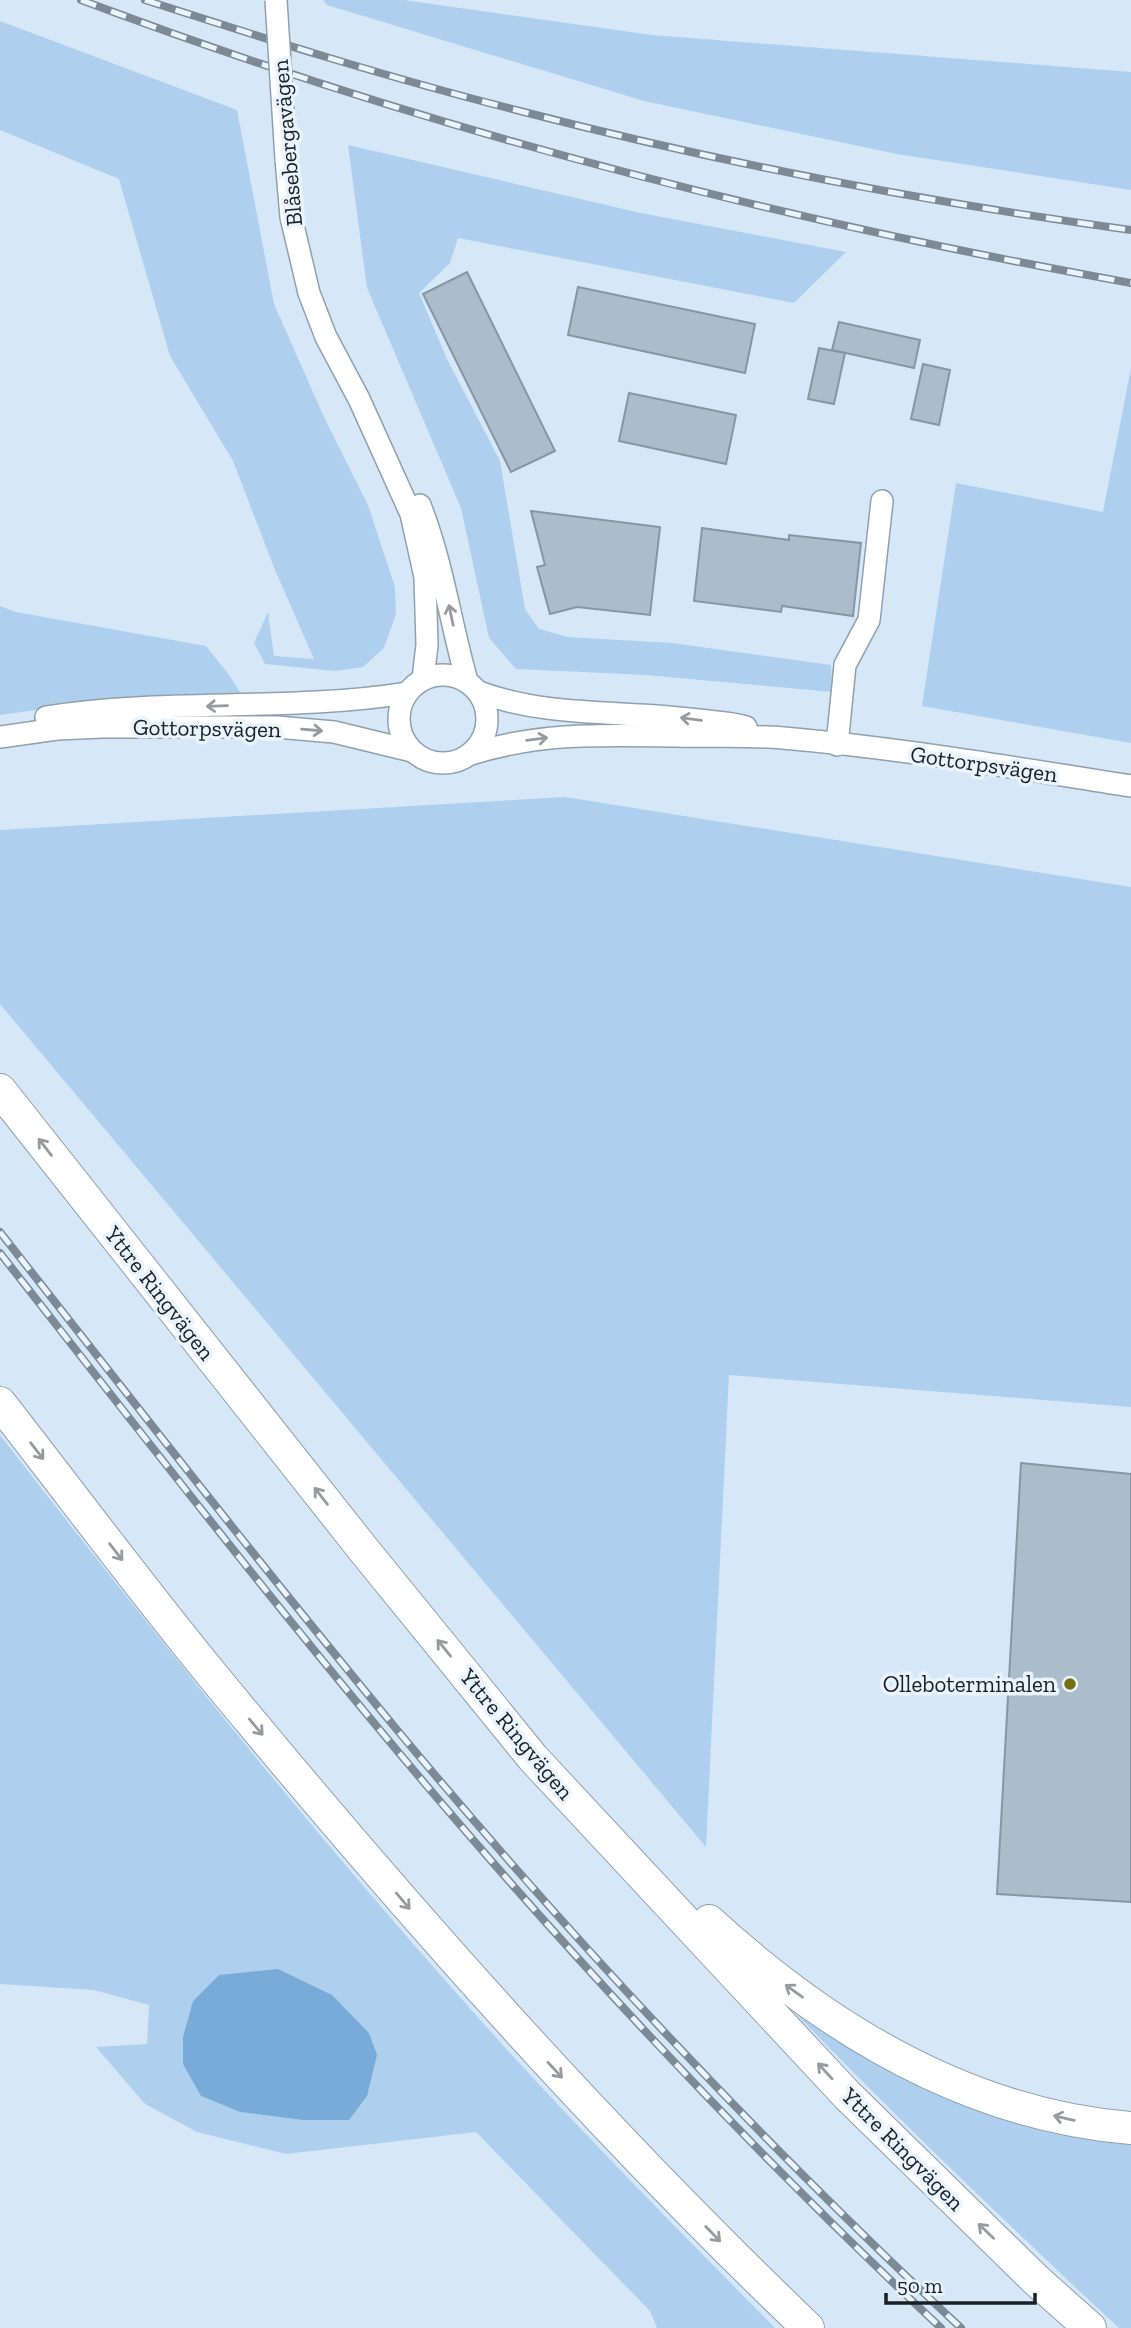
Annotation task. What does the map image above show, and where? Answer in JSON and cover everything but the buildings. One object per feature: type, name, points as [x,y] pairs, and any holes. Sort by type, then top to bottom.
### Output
[{"type":"highway","name":"Yttre Ringvägen","points":[[0,1090],[363,1549],[533,1758],[847,2095],[1035,2279],[1090,2328]]},
{"type":"highway","points":[[0,1403],[212,1675],[492,2004],[807,2328]]},
{"type":"highway","points":[[533,1758],[717,1929],[845,2029],[907,2063],[990,2099],[1075,2121],[1131,2128]]},
{"type":"street","name":"Blåsebergavägen","points":[[276,0],[291,217],[309,293],[326,337],[359,399],[411,514],[425,577],[428,615],[423,679]]},
{"type":"street","name":"Blåsebergavägen","points":[[359,399],[399,455],[434,540],[473,687]]},
{"type":"street","points":[[837,745],[845,666],[869,620],[882,501]]},
{"type":"street","name":"Gottorpsvägen","points":[[423,679],[438,675],[453,676],[505,702],[543,710],[682,718],[740,725],[781,738]]},
{"type":"street","points":[[412,751],[402,738],[398,724],[400,707],[407,693],[423,679]]},
{"type":"street","points":[[471,754],[481,742],[487,725],[487,709],[473,687]]},
{"type":"street","name":"Gottorpsvägen","points":[[0,724],[119,709],[362,700],[407,693]]},
{"type":"street","name":"Gottorpsvägen","points":[[0,737],[57,729],[102,727],[277,727],[334,732],[412,751],[425,760],[442,764],[509,743],[555,737],[607,735],[781,738],[978,762],[1131,786]]},
{"type":"shaded area","points":[[323,0],[404,0],[652,35],[1131,72],[1131,190],[897,154],[644,101],[327,5]]},
{"type":"shaded area","points":[[0,21],[237,110],[274,304],[324,417],[368,505],[395,587],[396,614],[384,648],[363,667],[335,671],[265,664],[254,643],[268,612],[274,656],[314,659],[275,570],[233,461],[170,356],[119,179],[0,130]]},
{"type":"shaded area","points":[[348,145],[641,213],[846,252],[794,303],[458,238],[450,263],[419,293],[447,359],[500,461],[525,609],[539,629],[568,637],[672,643],[831,665],[832,692],[646,675],[516,669],[489,638],[461,508],[367,288]]},
{"type":"shaded area","points":[[1131,368],[1131,743],[922,706],[956,483],[1103,512]]},
{"type":"shaded area","points":[[0,606],[16,612],[206,646],[242,695],[87,703],[0,715]]},
{"type":"shaded area","points":[[565,797],[1131,887],[1131,1407],[729,1375],[706,1847],[0,1004],[0,830]]},
{"type":"shaded area","points":[[0,1435],[225,1720],[399,1928],[575,2123],[775,2328],[657,2328],[650,2311],[476,2132],[286,2154],[197,2132],[145,2104],[96,2047],[147,2044],[149,2005],[94,1990],[0,1984]],"holes":[[[201,2096],[349,2120],[302,2120],[240,2112]]]},
{"type":"shaded area","points":[[278,1969],[332,1995],[369,2033],[377,2055],[367,2096],[349,2120],[302,2120],[240,2112],[201,2096],[183,2064],[183,2037],[193,2001],[219,1975]]},
{"type":"shaded area","points":[[775,1992],[826,2025],[1131,2137],[1131,2328],[1119,2328],[1032,2246],[902,2121]]},
{"type":"railway","points":[[81,0],[339,89],[600,166],[864,230],[1131,283]]},
{"type":"railway","points":[[145,0],[425,86],[671,148],[900,194],[1131,230]]},
{"type":"railway","points":[[0,1232],[297,1607],[398,1731],[532,1887],[741,2112],[961,2328]]},
{"type":"railway","points":[[0,1253],[301,1634],[488,1857],[708,2098],[823,2215],[941,2328]]},
{"type":"place","name":"Olleboterminalen","points":[[1070,1684]]}]
